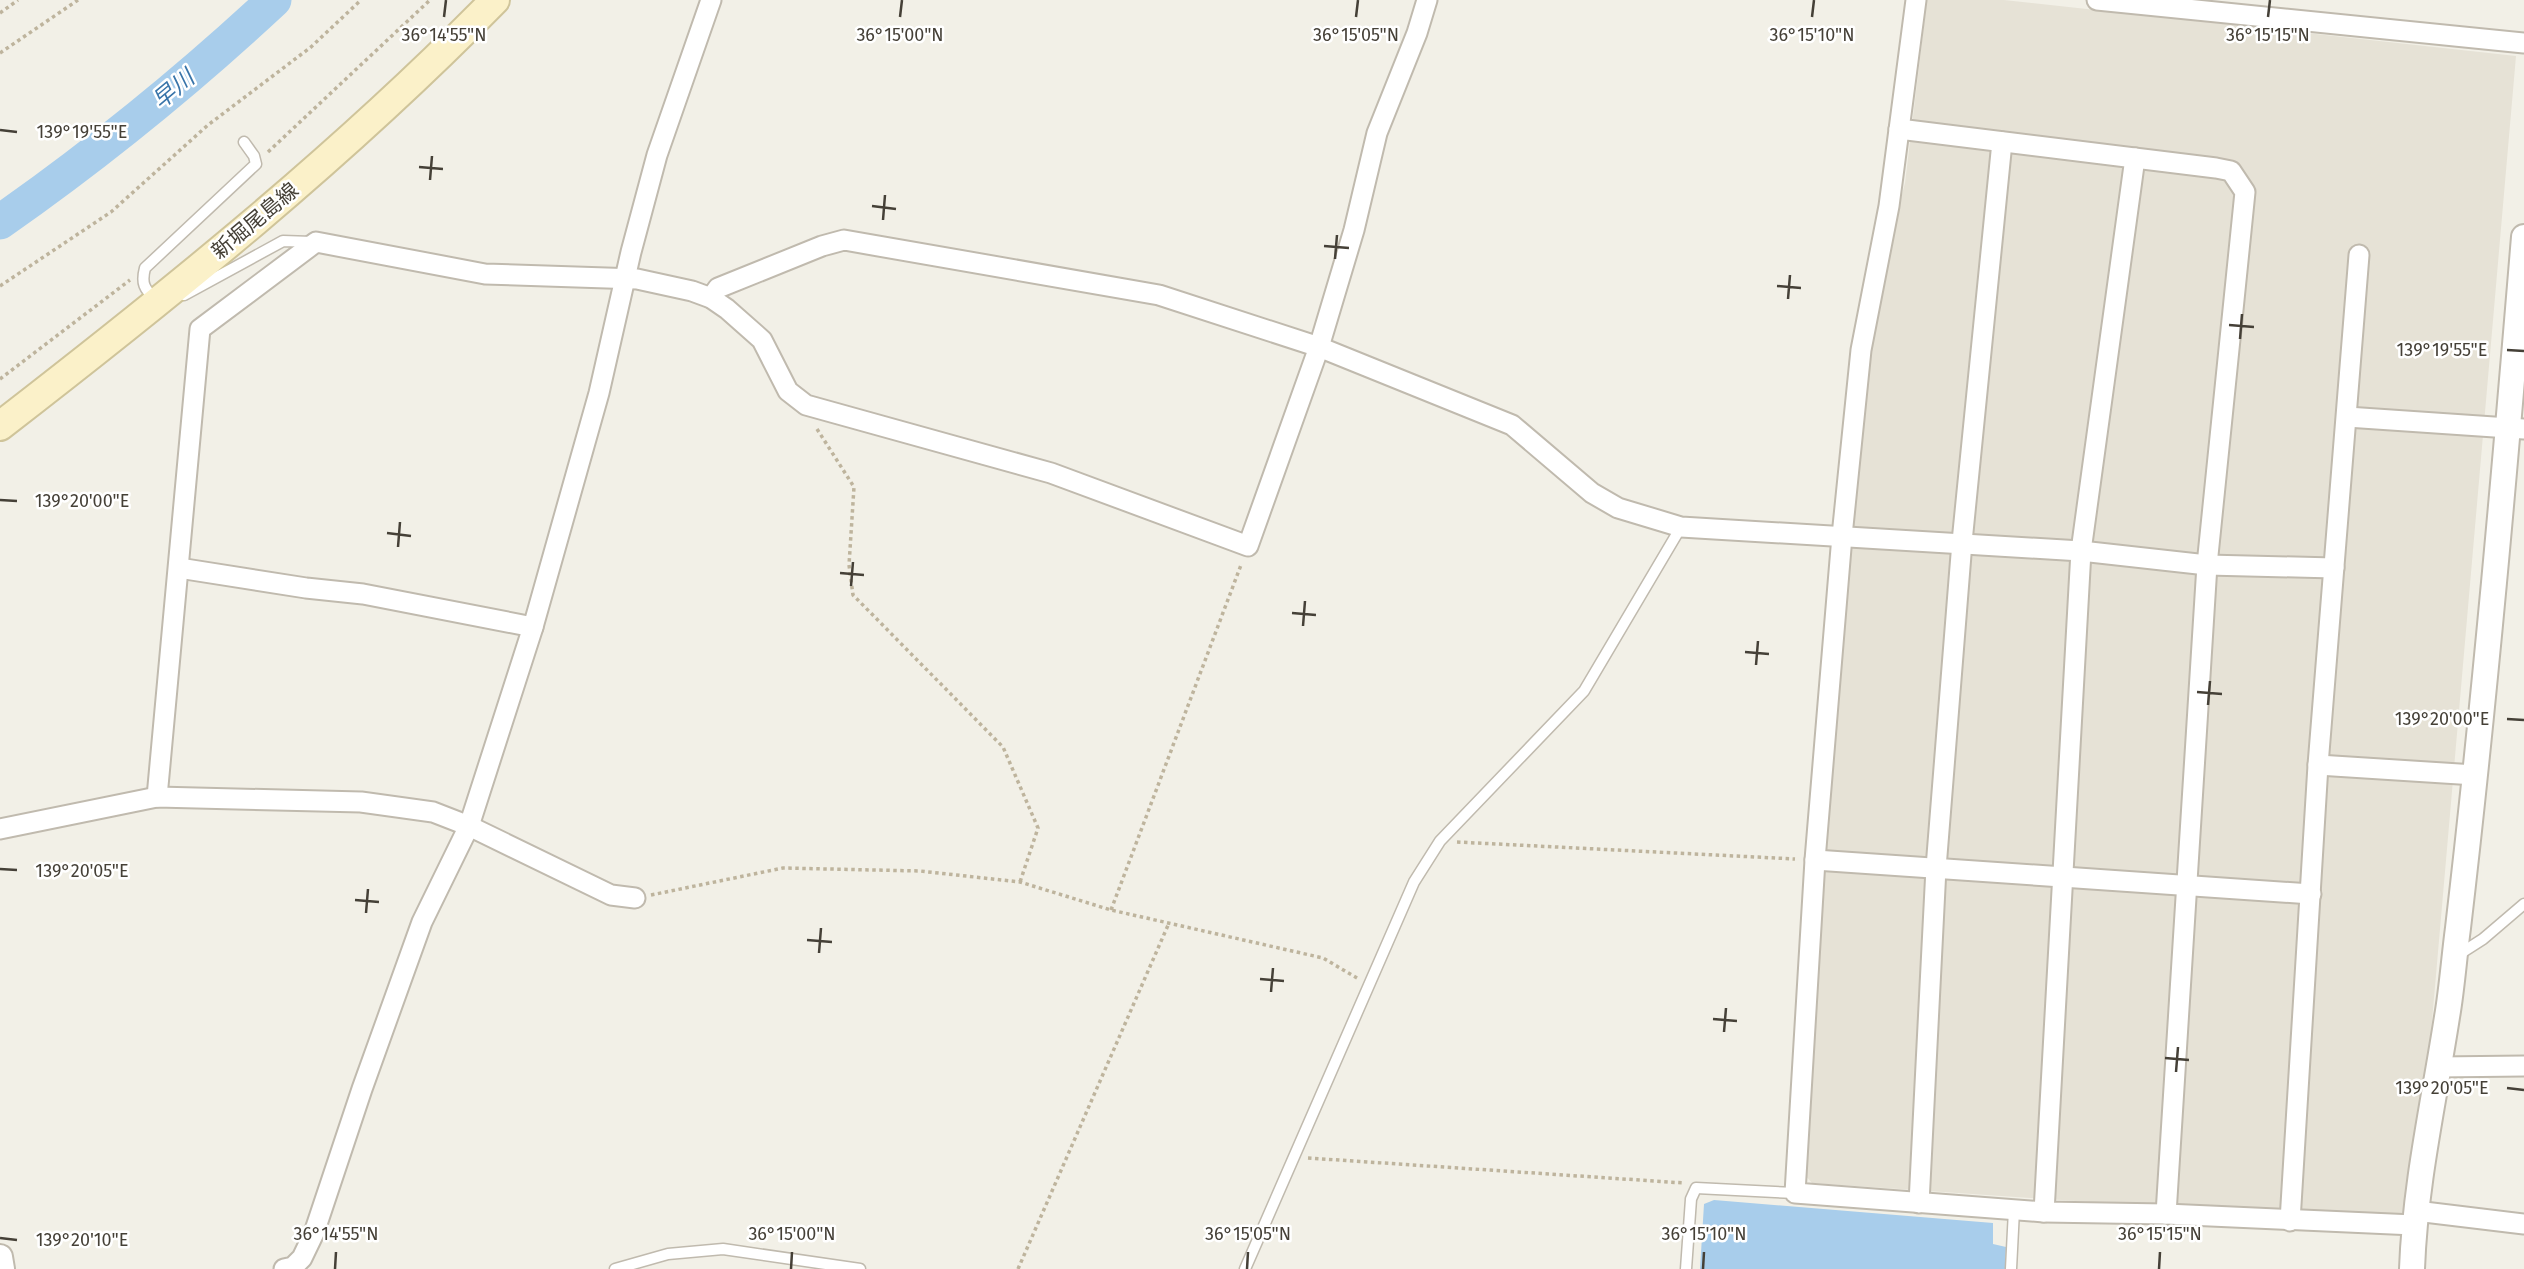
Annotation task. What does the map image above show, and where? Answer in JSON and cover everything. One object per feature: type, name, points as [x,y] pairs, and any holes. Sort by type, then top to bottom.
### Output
[{"type":"main road","name":"新堀尾島線","points":[[0,426],[158,301],[339,150],[457,40],[495,0]]},
{"type":"street","points":[[290,1268],[302,1258],[314,1233],[362,1088],[422,922],[469,826],[533,627],[599,393],[631,251],[657,155],[711,0]]},
{"type":"street","points":[[157,797],[200,329],[316,242],[485,274],[626,281],[637,279],[711,298],[762,340],[788,391],[806,405],[1051,473],[1248,546],[1319,347],[1354,230],[1377,133],[1417,33],[1427,0]]},
{"type":"street","points":[[1916,0],[1889,206],[1861,350],[1842,536],[1815,860],[1795,1194],[2043,1212],[2166,1214],[2290,1221],[2415,1218],[2524,1224]]},
{"type":"street","points":[[2097,0],[2524,43]]},
{"type":"street","points":[[1899,129],[2231,171],[2245,192],[2207,565],[2166,1214]]},
{"type":"street","points":[[1919,1203],[1936,868],[1962,542],[2002,142]]},
{"type":"street","points":[[2043,1212],[2081,551],[2135,158]]},
{"type":"street","points":[[2412,1269],[2415,1218],[2455,957],[2516,428],[2524,237]]},
{"type":"street","points":[[711,298],[719,288],[822,246],[844,240],[1159,295],[1319,347],[1511,425],[1592,493],[1618,508],[1681,527],[1962,542],[2081,551],[2207,565],[2334,568]]},
{"type":"street","points":[[2290,1221],[2318,765],[2359,256]]},
{"type":"street","points":[[2347,417],[2516,428]]},
{"type":"street","points":[[180,568],[363,594],[533,627]]},
{"type":"street","points":[[2318,765],[2475,775]]},
{"type":"street","points":[[0,829],[157,797],[361,802],[433,812],[469,826],[611,895],[635,898]]},
{"type":"street","points":[[1815,860],[2311,894]]},
{"type":"street","points":[[2438,1067],[2524,1066]]},
{"type":"street","points":[[0,1257],[2,1269]]},
{"type":"lane","points":[[244,142],[256,164],[145,268],[142,280],[145,290],[158,301],[180,297],[283,240],[316,242]]},
{"type":"lane","points":[[1245,1269],[1367,984],[1414,882],[1440,841],[1584,691],[1681,527]]},
{"type":"lane","points":[[2455,957],[2483,939],[2524,904]]},
{"type":"lane","points":[[1686,1269],[1691,1199],[1696,1188],[1795,1194]]},
{"type":"lane","points":[[2011,1269],[2014,1210]]},
{"type":"lane","points":[[615,1269],[668,1254],[723,1249],[860,1269]]},
{"type":"path","points":[[0,13],[18,0]]},
{"type":"path","points":[[0,52],[78,0]]},
{"type":"path","points":[[0,286],[111,212],[208,125],[311,47],[361,0]]},
{"type":"path","points":[[256,164],[430,0]]},
{"type":"path","points":[[0,379],[145,268]]},
{"type":"path","points":[[806,405],[813,423],[854,487],[849,565],[853,595],[1003,747],[1038,828],[1020,882]]},
{"type":"path","points":[[1111,910],[1248,546]]},
{"type":"path","points":[[1440,841],[1815,860]]},
{"type":"path","points":[[635,898],[783,868],[920,871],[1020,882],[1111,910],[1323,958],[1367,984]]},
{"type":"path","points":[[1018,1269],[1169,923]]},
{"type":"path","points":[[1294,1157],[1686,1183],[1696,1188]]},
{"type":"shaded area","points":[[1927,0],[2004,0],[2516,56],[2428,1067],[2408,1215],[2399,1223],[1812,1183],[1804,1174],[1845,553],[1863,380],[1884,261],[1905,183]]},
{"type":"water","points":[[1714,1200],[1993,1223],[1993,1244],[2006,1247],[2005,1269],[1700,1269],[1704,1204]]},
{"type":"waterway","name":"早川","points":[[0,222],[141,116],[274,0]]}]
